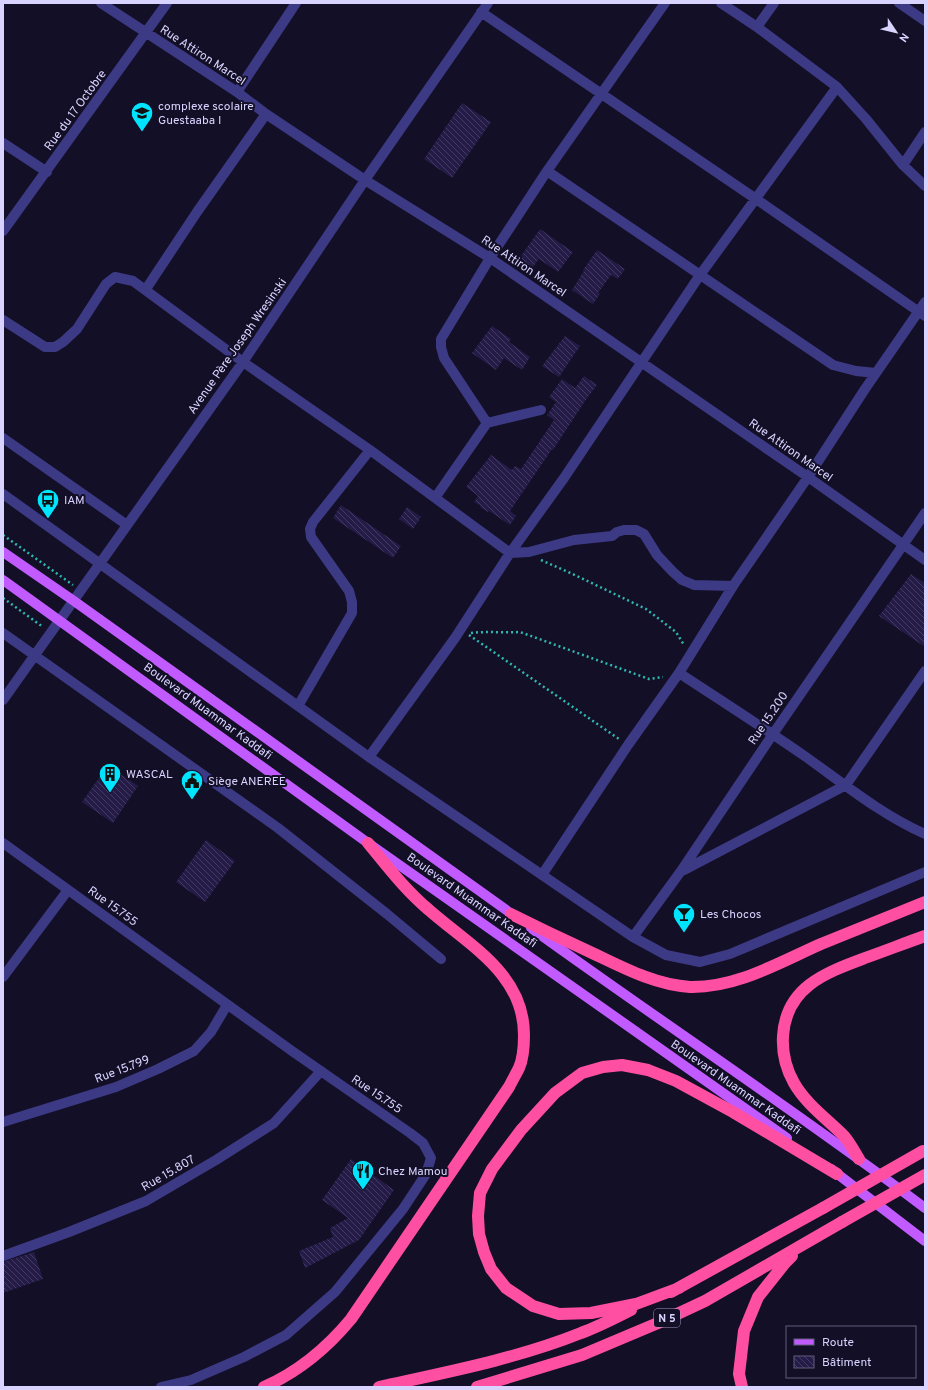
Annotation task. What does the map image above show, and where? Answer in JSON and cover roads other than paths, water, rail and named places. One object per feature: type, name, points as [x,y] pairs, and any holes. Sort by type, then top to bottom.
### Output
[{"type":"highway","points":[[264,1387],[277,1381],[315,1356],[338,1336],[509,1087],[520,1067],[523,1049],[524,1025],[521,1010],[515,994],[507,980],[476,948],[428,910],[368,843]]},
{"type":"highway","points":[[512,914],[609,962],[640,975],[662,982],[690,987],[719,985],[744,978],[862,927],[925,902]]},
{"type":"highway","points":[[859,1159],[846,1138],[815,1109],[794,1084],[784,1056],[784,1030],[788,1015],[793,1002],[812,982],[832,971],[925,936]]},
{"type":"highway","points":[[679,1288],[636,1304],[590,1313],[559,1314],[533,1306],[506,1288],[489,1263],[484,1252],[479,1234],[478,1216],[480,1193],[492,1168],[521,1130],[555,1093],[582,1073],[603,1067],[622,1065],[648,1070],[676,1081],[733,1112],[838,1174]]},
{"type":"highway","name":"N 5","points":[[379,1387],[471,1368],[523,1353],[582,1333],[679,1288],[924,1150]]},
{"type":"highway","name":"N 5","points":[[477,1387],[582,1355],[658,1323],[705,1301],[925,1175]]},
{"type":"highway","points":[[742,1387],[739,1374],[744,1331],[758,1298],[785,1263],[802,1245]]},
{"type":"main road","name":"Boulevard Muammar Kaddafi","points":[[3,552],[74,601],[616,990],[859,1159],[925,1208]]},
{"type":"main road","name":"Boulevard Muammar Kaddafi","points":[[3,580],[368,843],[838,1174],[925,1241]]},
{"type":"street","name":"Rue Attiron Marcel","points":[[101,3],[236,92],[266,114],[365,180],[490,258],[808,477],[925,560]]},
{"type":"street","name":"Rue du 17 Octobre","points":[[3,232],[167,3]]},
{"type":"street","points":[[236,92],[296,3]]},
{"type":"street","name":"Avenue Père Joseph Wresinski","points":[[3,700],[244,362],[365,180],[488,3]]},
{"type":"street","points":[[487,423],[444,358],[441,347],[441,339],[490,258],[547,171],[665,3]]},
{"type":"street","points":[[721,3],[757,27],[837,86],[903,165],[925,186]]},
{"type":"street","points":[[757,27],[774,3]]},
{"type":"street","points":[[899,3],[914,7],[925,21]]},
{"type":"street","points":[[481,12],[922,314]]},
{"type":"street","points":[[369,757],[455,638],[510,552],[564,478],[700,275],[837,86]]},
{"type":"street","points":[[146,290],[197,212],[266,114]]},
{"type":"street","points":[[903,165],[925,132]]},
{"type":"street","points":[[3,143],[47,172]]},
{"type":"street","points":[[547,171],[833,365],[856,371],[876,373]]},
{"type":"street","points":[[3,320],[45,347],[55,347],[77,329],[106,284],[115,277],[133,281],[510,552],[540,550],[574,540],[612,536],[617,532],[624,530],[636,530],[644,534],[657,555],[682,580],[694,586],[733,586]]},
{"type":"street","points":[[542,875],[628,745],[679,673],[733,586],[808,477],[876,373],[922,314],[925,302]]},
{"type":"street","points":[[435,498],[487,423],[541,410]]},
{"type":"street","points":[[3,438],[127,525]]},
{"type":"street","points":[[298,706],[352,613],[352,602],[349,591],[311,537],[310,529],[370,450]]},
{"type":"street","points":[[3,494],[369,757],[633,937],[666,956],[700,962],[730,954],[925,872]]},
{"type":"street","name":"Rue 15.200","points":[[633,937],[681,871],[925,513]]},
{"type":"street","points":[[3,633],[278,828],[387,914],[441,959]]},
{"type":"street","points":[[681,871],[846,785],[925,671]]},
{"type":"street","points":[[679,673],[773,734],[905,825],[925,834]]},
{"type":"street","name":"Rue 15.755","points":[[3,843],[227,1005],[410,1132],[423,1143],[431,1158],[426,1174],[403,1209],[335,1292],[286,1334],[244,1357],[191,1380],[161,1387]]},
{"type":"street","points":[[3,978],[68,890]]},
{"type":"street","name":"Rue 15.799","points":[[3,1122],[116,1086],[158,1069],[194,1051],[211,1032],[227,1005]]},
{"type":"street","name":"Rue 15.807","points":[[3,1256],[69,1232],[146,1201],[216,1160],[274,1123],[321,1071]]},
{"type":"place","name":"complexe scolaire Guestaaba I","points":[[142,132]]},
{"type":"place","name":"IAM","points":[[48,520]]},
{"type":"place","name":"WASCAL","points":[[110,794]]},
{"type":"place","name":"Siège ANEREE","points":[[192,800]]},
{"type":"place","name":"Les Chocos","points":[[684,934]]},
{"type":"place","name":"Chez Mamou","points":[[363,1190]]}]
